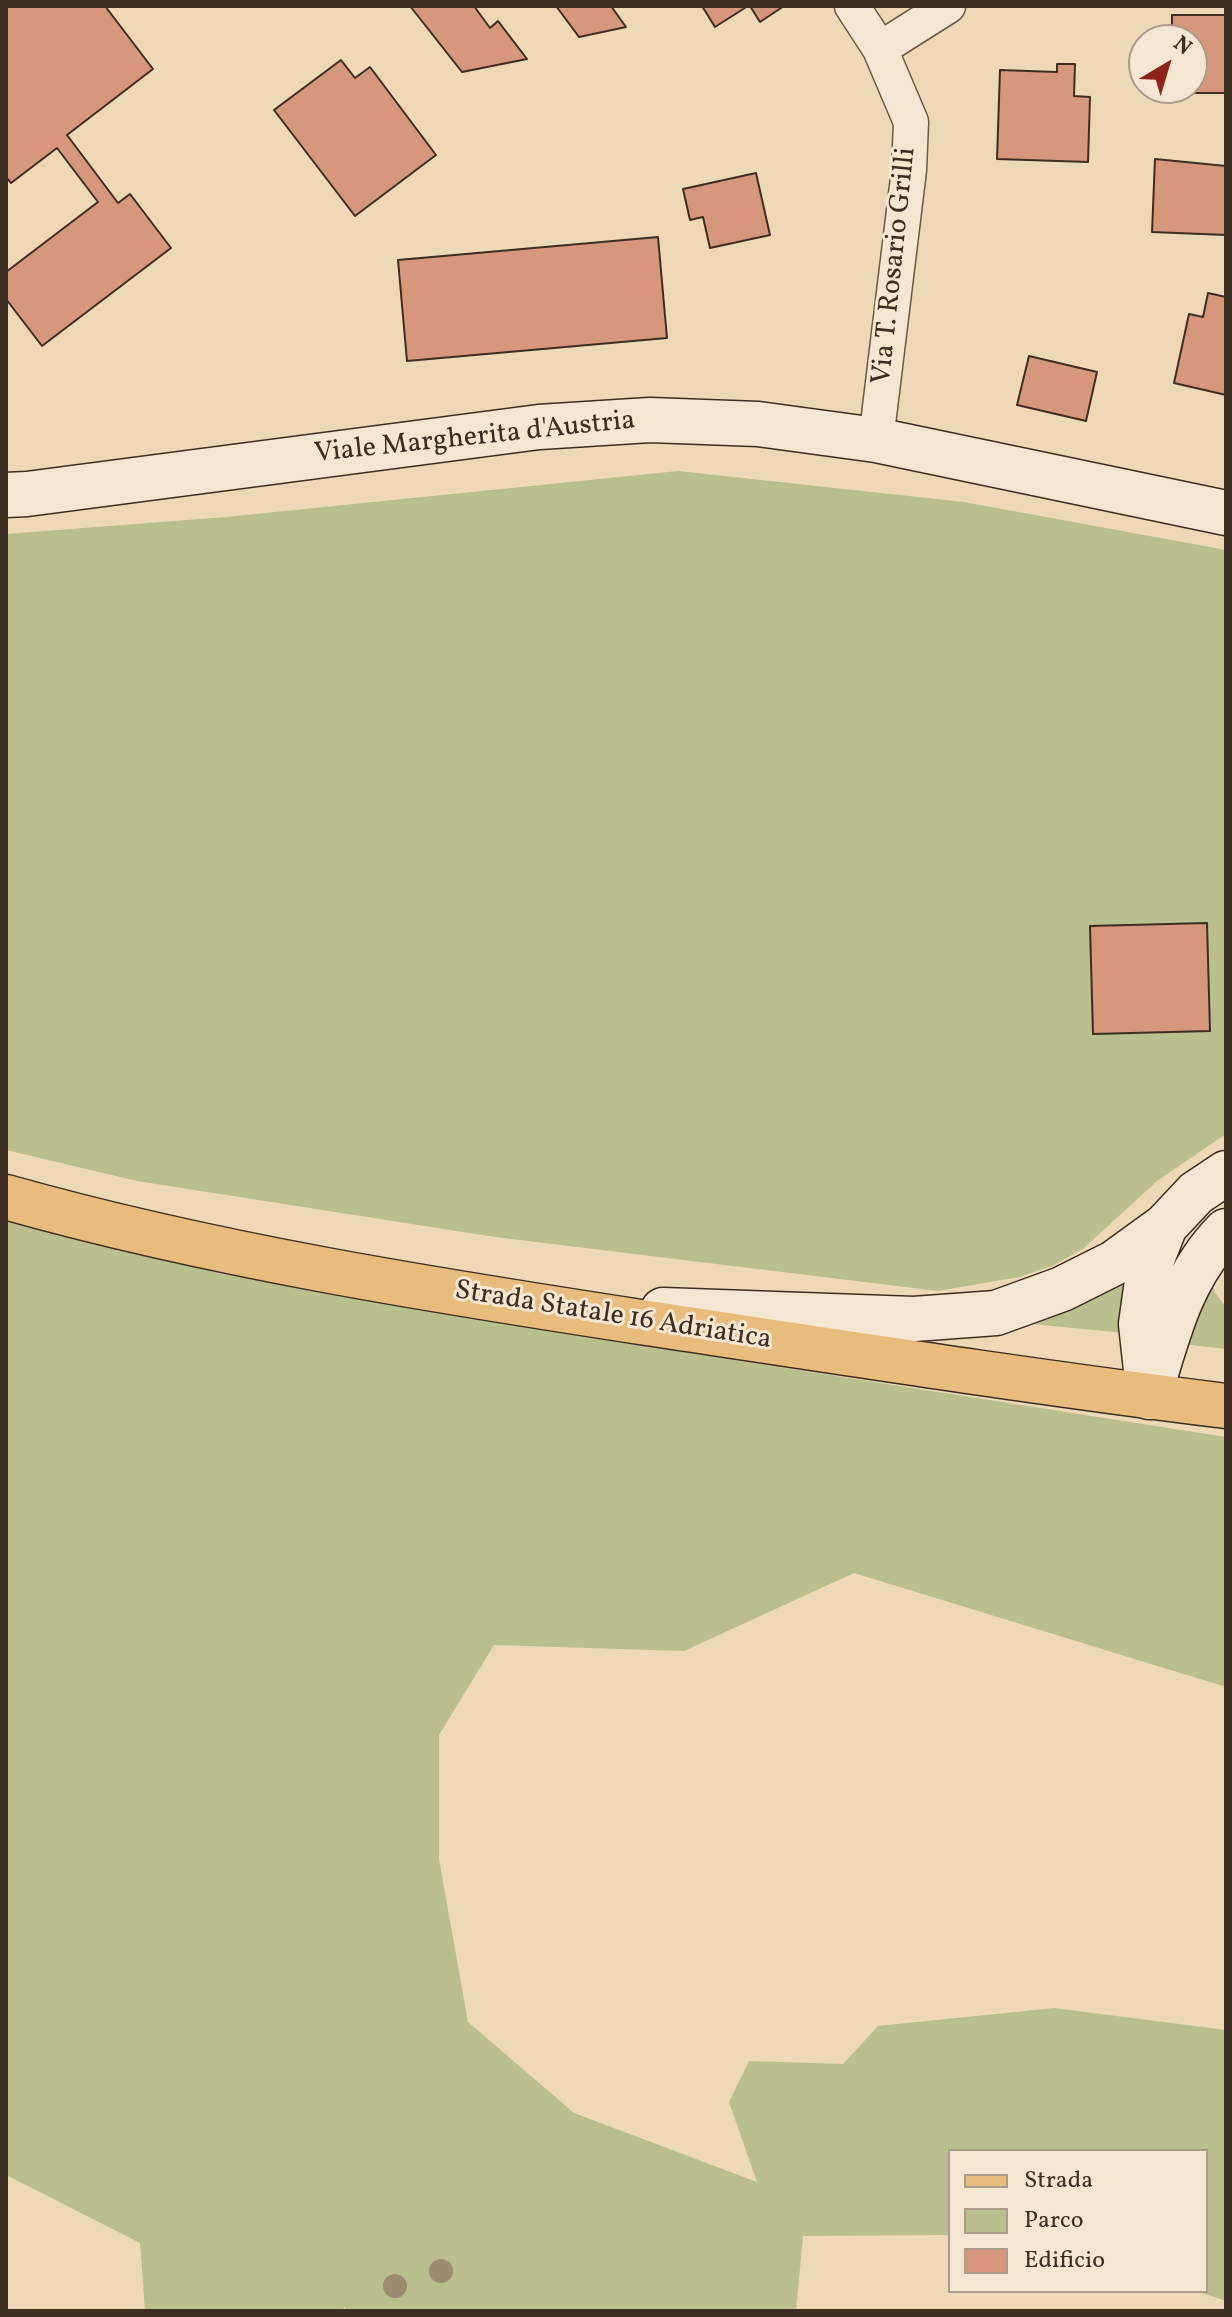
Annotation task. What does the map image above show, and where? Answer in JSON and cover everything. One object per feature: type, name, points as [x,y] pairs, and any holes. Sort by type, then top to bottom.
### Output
[{"type":"main road","name":"Viale Margherita d'Austria","points":[[6,495],[539,427],[650,420],[758,424],[876,440],[1226,513]]},
{"type":"main road","points":[[536,1306],[914,1319],[996,1313],[1062,1289],[1114,1263],[1165,1226],[1196,1193],[1226,1173]]},
{"type":"main road","name":"Strada Statale 16 Adriatica","points":[[6,1197],[145,1233],[536,1306],[1226,1406]]},
{"type":"main road","points":[[1149,1397],[1141,1324],[1149,1267],[1165,1226]]},
{"type":"main road","points":[[1149,1397],[1172,1321],[1189,1279],[1202,1258],[1226,1231]]},
{"type":"street","name":"Via T. Rosario Grilli","points":[[852,6],[880,49],[911,122],[909,170],[876,440]]},
{"type":"street","points":[[880,49],[948,6]]},
{"type":"green space","points":[[678,471],[964,502],[1226,550],[1226,1134],[1157,1181],[1083,1249],[1052,1266],[1019,1277],[938,1291],[495,1237],[137,1181],[6,1150],[6,534],[226,517]]},
{"type":"green space","points":[[6,1210],[217,1273],[593,1338],[1226,1437],[1226,1687],[854,1573],[684,1651],[494,1645],[439,1735],[439,1859],[468,2022],[574,2113],[757,2182],[729,2102],[749,2061],[843,2064],[878,2026],[1054,2008],[1226,2030],[1226,2301],[1202,2293],[1208,2293],[1208,2149],[948,2149],[948,2235],[803,2236],[796,2311],[345,2311],[345,2307],[341,2311],[145,2311],[140,2243],[6,2175]]},
{"type":"green space","points":[[1126,1270],[1125,1333],[1022,1323]]},
{"type":"green space","points":[[1211,1278],[1215,1293],[1226,1307],[1226,1349],[1181,1344]]},
{"type":"building","points":[[6,6],[105,6],[153,69],[67,135],[118,203],[130,194],[171,248],[42,346],[6,299],[6,272],[98,202],[57,148],[11,183],[6,177]]},
{"type":"building","points":[[410,6],[474,6],[490,28],[498,21],[527,59],[462,72]]},
{"type":"building","points":[[556,6],[611,6],[626,27],[579,37]]},
{"type":"building","points":[[702,6],[748,6],[715,27]]},
{"type":"building","points":[[750,6],[784,6],[760,22]]},
{"type":"building","points":[[1172,15],[1226,15],[1226,93],[1208,93],[1208,24],[1172,24]]},
{"type":"building","points":[[341,60],[355,78],[370,67],[436,155],[355,216],[274,110]]},
{"type":"building","points":[[1057,64],[1075,64],[1074,96],[1090,97],[1088,162],[997,159],[1000,70],[1057,72]]},
{"type":"building","points":[[1155,159],[1226,166],[1226,235],[1152,232]]},
{"type":"building","points":[[756,173],[770,235],[710,248],[703,217],[690,220],[683,189]]},
{"type":"building","points":[[658,237],[667,338],[407,361],[398,260]]},
{"type":"building","points":[[1208,293],[1226,297],[1226,395],[1174,383],[1189,314],[1203,317]]},
{"type":"building","points":[[1029,356],[1097,372],[1086,421],[1017,405]]},
{"type":"building","points":[[1207,923],[1210,1031],[1093,1034],[1090,926]]}]
